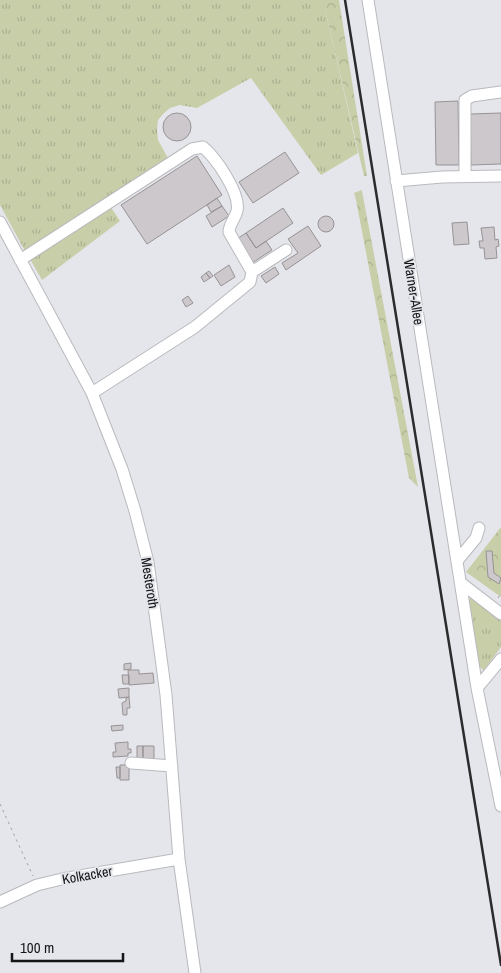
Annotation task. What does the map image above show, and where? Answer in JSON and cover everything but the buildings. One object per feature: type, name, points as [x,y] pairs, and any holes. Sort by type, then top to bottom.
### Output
[{"type":"street","name":"Warner-Allee","points":[[368,0],[386,89],[396,180],[477,688],[501,806]]},
{"type":"street","points":[[466,176],[466,100],[472,96],[501,92]]},
{"type":"street","points":[[20,260],[192,149],[203,147],[210,153],[234,190],[237,210],[229,226],[229,232],[252,272],[250,282],[195,327],[92,392]]},
{"type":"street","points":[[396,180],[425,183],[466,176],[501,176]]},
{"type":"street","name":"Mesteroth","points":[[0,222],[92,392],[126,483],[148,562],[166,695],[178,859],[194,973]]},
{"type":"street","points":[[252,272],[286,250]]},
{"type":"street","points":[[457,561],[471,546],[479,528]]},
{"type":"street","points":[[461,583],[501,614]]},
{"type":"street","points":[[477,688],[501,659]]},
{"type":"street","points":[[131,762],[172,766]]},
{"type":"street","name":"Kolkacker","points":[[0,902],[37,885],[178,859]]},
{"type":"path","points":[[0,804],[37,885]]},
{"type":"green space","points":[[0,0],[325,0],[325,9],[358,153],[321,175],[251,78],[197,108],[180,105],[170,108],[158,120],[157,130],[158,140],[168,158],[25,251],[0,205]]},
{"type":"green space","points":[[325,0],[339,0],[367,176],[364,176],[325,9]]},
{"type":"green space","points":[[362,190],[418,487],[409,478],[354,193]]},
{"type":"green space","points":[[110,206],[120,221],[42,280],[30,259]]},
{"type":"green space","points":[[501,527],[501,597],[466,572]]},
{"type":"green space","points":[[471,598],[501,621],[501,647],[484,670],[478,666],[468,600]]},
{"type":"railway","points":[[345,0],[501,965]]}]
